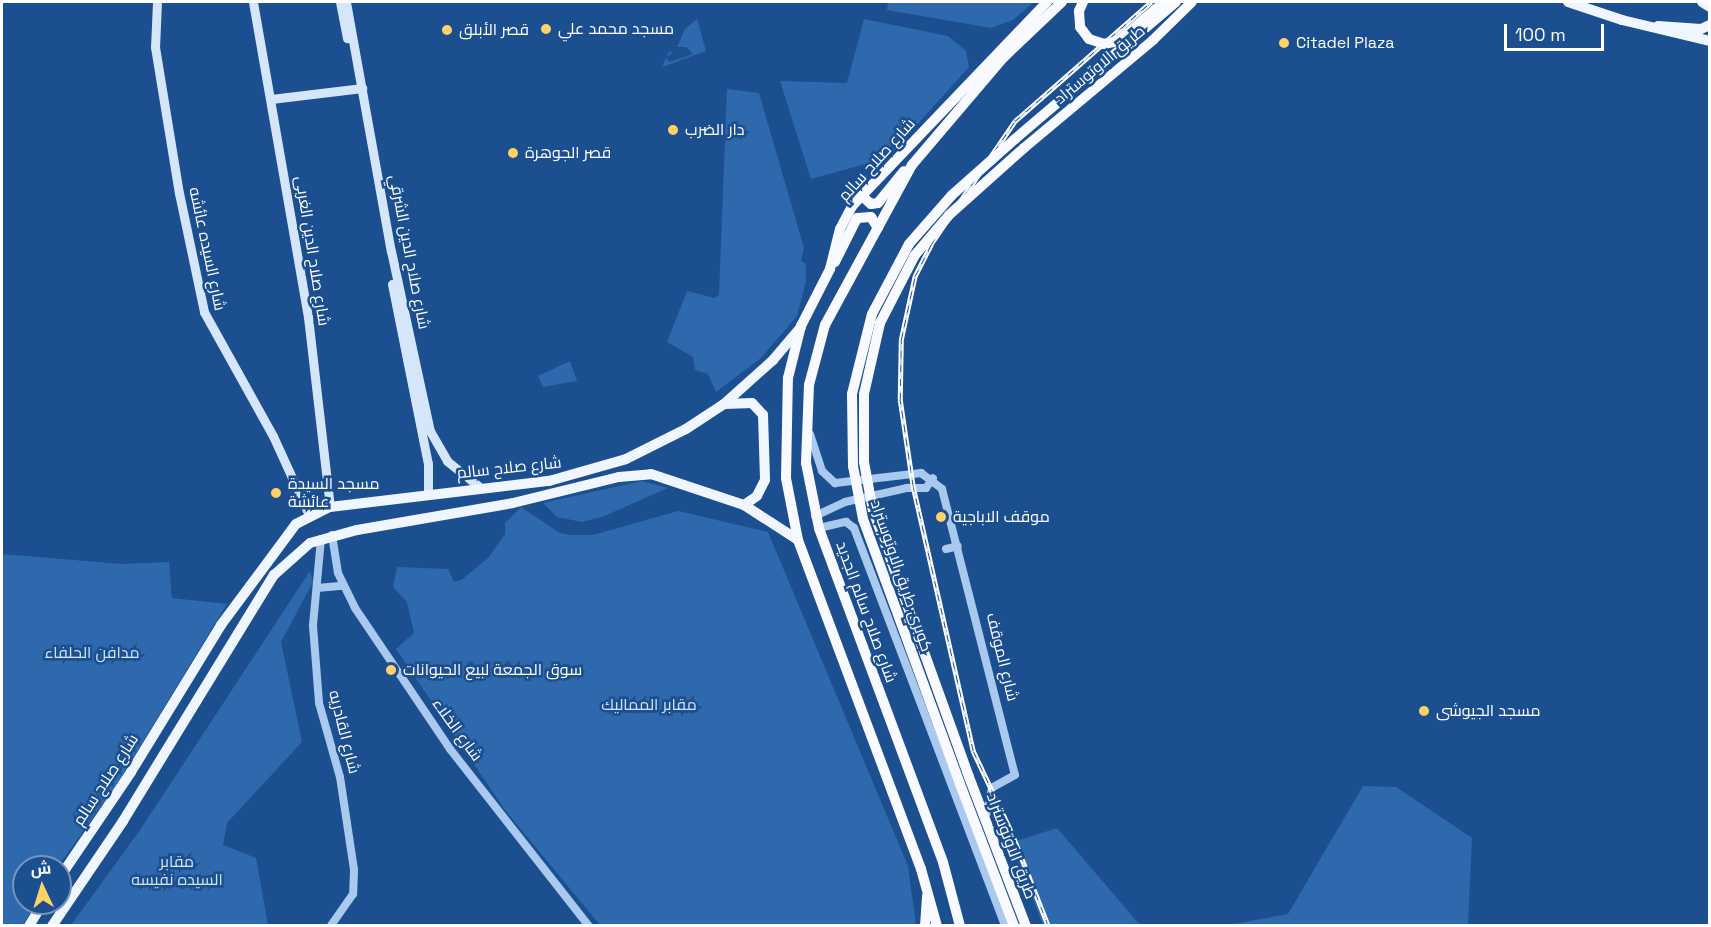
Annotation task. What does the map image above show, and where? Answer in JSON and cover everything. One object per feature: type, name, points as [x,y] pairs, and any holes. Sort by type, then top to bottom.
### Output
[{"type":"highway","name":"شارع صلاح سالم","points":[[801,326],[830,269],[840,229],[862,196],[1047,2]]},
{"type":"highway","name":"شارع صلاح سالم","points":[[836,303],[912,165],[1004,57],[1062,2]]},
{"type":"highway","points":[[1083,2],[1079,12],[1080,27],[1089,39],[1104,45],[1118,41],[1164,2]]},
{"type":"highway","name":"طريق الاوتوستراد","points":[[1015,140],[1176,2]]},
{"type":"highway","name":"طريق الاوتوستراد","points":[[1024,148],[1153,40],[1192,2]]},
{"type":"highway","name":"كوبري طريق الاوتوستراد","points":[[964,780],[863,519],[853,466],[852,394],[872,314],[909,244],[952,195],[1015,140]]},
{"type":"highway","name":"كوبري طريق الاوتوستراد","points":[[964,780],[873,511],[864,462],[864,394],[880,323],[915,255],[950,215],[1024,148]]},
{"type":"highway","points":[[862,196],[871,204],[878,203],[912,165]]},
{"type":"highway","points":[[830,269],[857,218],[870,217],[878,228]]},
{"type":"highway","name":"شارع صلاح سالم الجديد","points":[[836,303],[818,346],[806,417],[807,473],[819,528],[957,908],[960,926]]},
{"type":"highway","points":[[801,326],[788,378],[785,437],[786,478],[798,540],[928,890],[937,926]]},
{"type":"highway","name":"طريق الاوتوستراد","points":[[964,780],[985,821],[1026,926]]},
{"type":"highway","name":"طريق الاوتوستراد","points":[[964,780],[1014,926]]},
{"type":"highway","points":[[925,926],[928,890]]},
{"type":"highway","points":[[957,908],[968,926]]},
{"type":"main road","name":"شارع السيده عائشه","points":[[157,2],[155,47],[179,194],[204,312],[273,436],[309,515]]},
{"type":"main road","name":"شارع صلاح الدين الغربى","points":[[253,2],[308,317],[330,507]]},
{"type":"main road","name":"شارع صلاح الدين الشرقي","points":[[340,2],[430,431],[447,461],[481,488]]},
{"type":"main road","name":"شارع صلاح الدين الشرقي","points":[[346,2],[359,88],[428,464],[428,494]]},
{"type":"main road","points":[[1568,2],[1646,27],[1710,41]]},
{"type":"main road","points":[[1702,2],[1710,7]]},
{"type":"main road","points":[[1646,27],[1701,29],[1710,25]]},
{"type":"main road","points":[[271,99],[359,88]]},
{"type":"main road","name":"شارع صلاح سالم","points":[[72,858],[233,608],[281,538],[309,515],[330,507],[549,481],[603,468],[673,437],[724,404],[754,378],[801,326]]},
{"type":"main road","points":[[724,404],[752,403],[763,415],[765,480],[757,496],[744,505]]},
{"type":"main road","name":"شارع صلاح سالم","points":[[52,926],[123,821],[274,575],[298,550],[332,535],[513,503],[636,474],[665,476],[744,505],[798,540]]},
{"type":"street","points":[[806,417],[818,461],[830,480],[841,484],[911,473],[933,478],[926,488],[885,493],[845,502],[816,516]]},
{"type":"street","points":[[882,478],[885,493]]},
{"type":"street","name":"شارع الموقف","points":[[933,478],[944,494],[1015,776],[992,788],[985,821]]},
{"type":"street","points":[[819,528],[842,522],[854,528],[1005,926]]},
{"type":"street","name":"شارع الخلاء","points":[[332,535],[342,586],[450,748],[589,926]]},
{"type":"street","name":"شارع القادريه","points":[[321,539],[313,640],[319,703],[344,799],[354,870],[353,894],[331,926]]},
{"type":"street","points":[[946,549],[958,546]]},
{"type":"street","points":[[317,588],[342,586]]},
{"type":"green space","points":[[888,2],[1034,2],[1013,20],[991,28],[887,10]]},
{"type":"green space","points":[[697,19],[706,51],[662,67],[666,57],[669,62],[693,54],[686,47],[677,47],[685,29]]},
{"type":"green space","points":[[864,19],[948,36],[966,51],[969,67],[887,158],[811,179],[780,81],[847,83]]},
{"type":"green space","points":[[727,89],[759,93],[804,248],[801,261],[806,264],[806,281],[797,316],[761,358],[716,392],[708,374],[695,370],[693,357],[667,342],[687,291],[714,298],[719,295]]},
{"type":"green space","points":[[570,361],[577,381],[543,387],[538,376]]},
{"type":"green space","points":[[642,481],[668,488],[602,517],[582,522],[557,517],[543,503]]},
{"type":"green space","name":"مقابر المماليك","points":[[521,507],[560,533],[572,535],[593,535],[678,511],[768,532],[908,866],[916,925],[600,925],[505,810],[396,649],[414,633],[407,602],[393,587],[397,567],[448,569],[454,582],[461,580],[488,558],[505,534],[505,523]]},
{"type":"green space","name":"مدافن الحلفاء","points":[[2,554],[122,564],[169,562],[172,598],[227,604],[122,776],[66,855],[12,855],[12,915],[29,915],[23,925],[2,925]]},
{"type":"green space","name":"مقابر السيده نفيسه","points":[[310,571],[313,582],[281,642],[302,742],[227,823],[223,845],[256,858],[268,925],[71,925],[140,830]]},
{"type":"green space","points":[[1363,786],[1396,787],[1472,838],[1468,925],[1228,925],[1288,914]]},
{"type":"green space","points":[[1057,828],[1140,925],[1043,925],[1011,843]]},
{"type":"railway","points":[[1048,926],[1012,834],[973,751],[913,487],[900,400],[901,340],[915,276],[931,244],[1015,121],[1151,2]]},
{"type":"place","name":"مسجد محمد علي","points":[[546,29]]},
{"type":"place","name":"قصر الأبلق","points":[[447,30]]},
{"type":"place","name":"Citadel Plaza","points":[[1284,43]]},
{"type":"place","name":"دار الضرب","points":[[673,130]]},
{"type":"place","name":"قصر الجوهرة","points":[[513,153]]},
{"type":"place","name":"مسجد السيدة عائشة","points":[[276,493]]},
{"type":"place","name":"موقف الاباجية","points":[[941,517]]},
{"type":"place","name":"سوق الجمعة لبيع الحيوانات","points":[[391,670]]},
{"type":"place","name":"مسجد الجيوشى","points":[[1424,711]]}]
